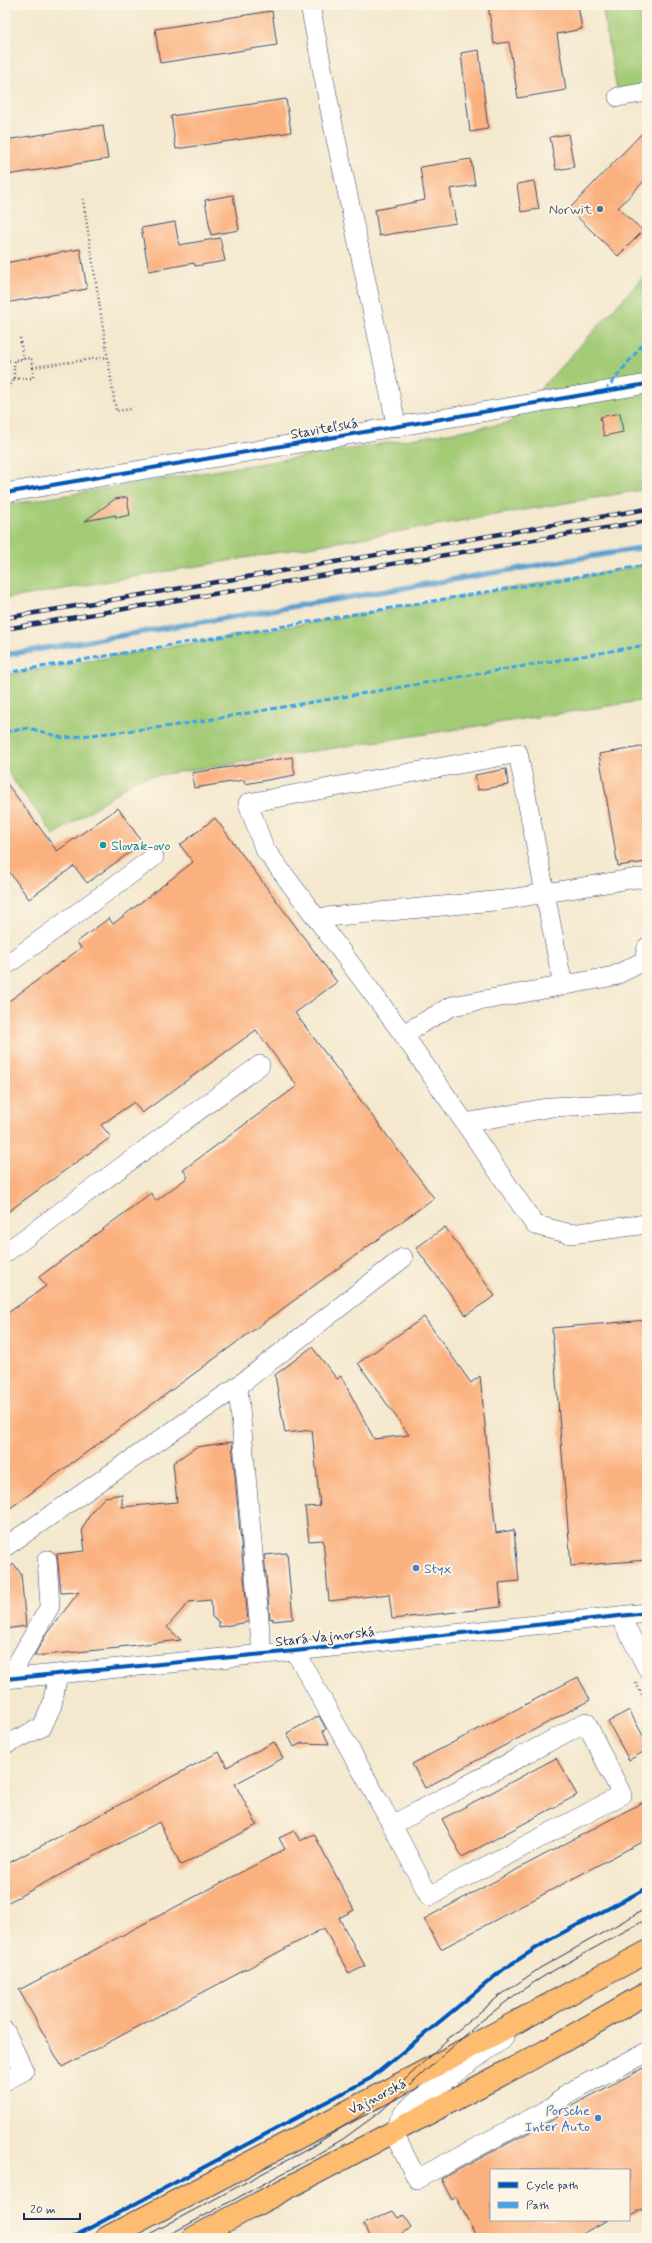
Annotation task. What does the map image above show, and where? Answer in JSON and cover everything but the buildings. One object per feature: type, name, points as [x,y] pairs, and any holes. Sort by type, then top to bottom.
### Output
[{"type":"main road","name":"Vajnorská","points":[[106,2238],[647,1952]]},
{"type":"main road","points":[[193,2238],[546,2051],[647,1993]]},
{"type":"street","points":[[310,5],[331,114],[397,428]]},
{"type":"street","points":[[618,97],[647,92]]},
{"type":"street","name":"Staviteľská","points":[[5,493],[397,428],[647,384]]},
{"type":"street","points":[[563,986],[518,753],[248,803],[264,848],[403,1034],[535,1225],[571,1234],[647,1224]]},
{"type":"street","points":[[5,966],[154,857]]},
{"type":"street","points":[[317,918],[504,900],[545,892],[637,878],[647,879]]},
{"type":"street","points":[[403,1034],[452,1006],[614,976],[644,961],[647,946]]},
{"type":"street","points":[[5,1253],[260,1065]]},
{"type":"street","points":[[465,1123],[552,1107],[647,1102]]},
{"type":"street","points":[[5,1547],[238,1386],[403,1258]]},
{"type":"street","points":[[238,1386],[262,1654]]},
{"type":"street","points":[[7,1678],[50,1606],[48,1560]]},
{"type":"street","name":"Stará Vajnorská","points":[[7,1678],[295,1651],[647,1613]]},
{"type":"street","points":[[620,1616],[640,1674]]},
{"type":"street","points":[[295,1651],[392,1825],[429,1896],[622,1795],[586,1722],[392,1825]]},
{"type":"street","points":[[5,1745],[42,1726],[52,1704],[58,1674]]},
{"type":"street","points":[[566,1995],[414,2103],[402,2115],[393,2132],[417,2179],[551,2108],[568,2093],[647,2052]]},
{"type":"street","points":[[5,2031],[24,2071],[5,2081]]},
{"type":"path","points":[[83,199],[116,411],[131,409]]},
{"type":"path","points":[[20,338],[23,359]]},
{"type":"path","points":[[33,367],[108,357]]},
{"type":"path","points":[[5,359],[12,362],[14,360],[31,358],[33,378],[14,379]]},
{"type":"path","points":[[5,391],[14,379],[12,362]]},
{"type":"path","points":[[640,1674],[647,1704]]},
{"type":"green space","points":[[602,5],[647,5],[647,86],[617,91]]},
{"type":"green space","points":[[647,273],[647,489],[5,599],[5,505],[509,423]]},
{"type":"green space","points":[[647,565],[647,700],[139,778],[54,835],[5,769],[5,675]]},
{"type":"waterway","points":[[5,655],[647,547]]},
{"type":"tram line","points":[[142,2238],[308,2149],[360,2116],[393,2091],[451,2036],[498,1997],[540,1968],[647,1908]]},
{"type":"tram line","points":[[163,2238],[304,2162],[343,2139],[380,2112],[480,2022],[519,1992],[549,1973],[647,1919]]},
{"type":"railway","points":[[5,618],[647,509]]},
{"type":"railway","points":[[5,629],[647,521]]},
{"type":"marked path","points":[[605,391],[647,339]]},
{"type":"marked path","points":[[5,673],[647,565]]},
{"type":"marked path","points":[[5,732],[29,728],[63,738],[172,726],[647,645]]},
{"type":"cycle path","points":[[5,493],[647,384]]},
{"type":"cycle path","points":[[5,1679],[295,1651],[647,1613]]},
{"type":"cycle path","points":[[71,2238],[371,2078],[505,1968],[549,1940],[647,1888]]},
{"type":"place","name":"Norwit","points":[[600,209]]},
{"type":"place","name":"Slovak-ovo","points":[[103,845]]},
{"type":"place","name":"Styx","points":[[416,1568]]},
{"type":"place","name":"Porsche Inter Auto","points":[[598,2118]]}]
